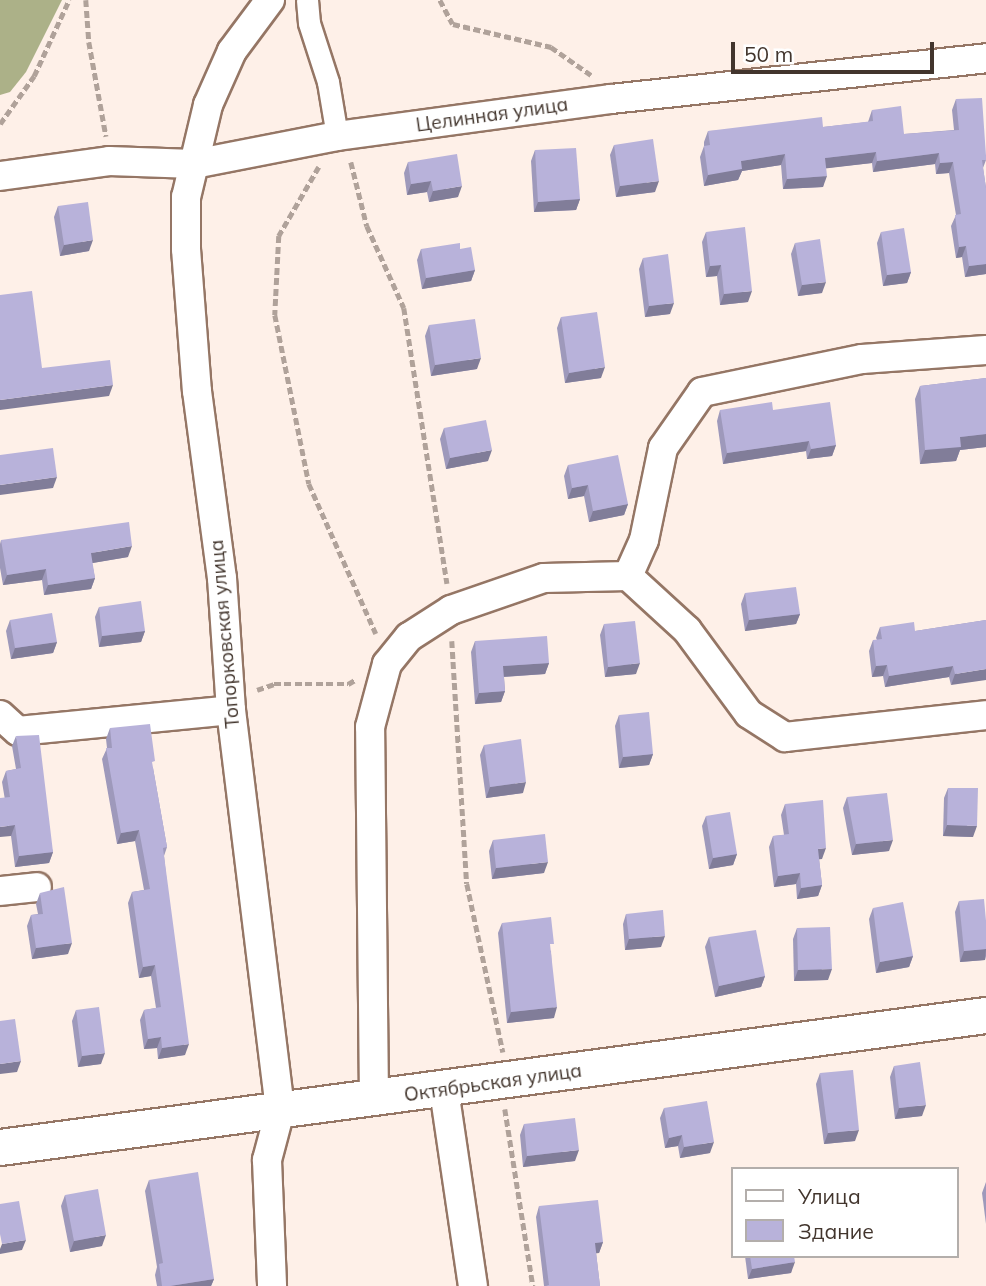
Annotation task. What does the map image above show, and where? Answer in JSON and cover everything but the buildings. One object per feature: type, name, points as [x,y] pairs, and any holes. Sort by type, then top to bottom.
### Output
[{"type":"street","name":"Топорковская улица","points":[[270,0],[232,51],[208,105],[186,197],[187,262],[197,390],[222,578],[231,710],[280,1111],[267,1160],[272,1286]]},
{"type":"street","points":[[307,0],[309,23],[328,82],[337,136]]},
{"type":"street","name":"Целинная улица","points":[[0,176],[109,161],[194,164],[337,136],[611,99],[986,58]]},
{"type":"street","points":[[628,576],[644,540],[663,448],[702,392],[862,359],[986,350]]},
{"type":"street","points":[[374,1099],[370,727],[387,664],[409,637],[451,610],[544,578],[628,576],[687,630],[749,715],[785,737],[986,715]]},
{"type":"street","points":[[0,715],[18,731],[231,710]]},
{"type":"street","points":[[0,891],[37,887]]},
{"type":"street","name":"Октябрьская улица","points":[[0,1147],[986,1016]]},
{"type":"street","points":[[444,1090],[473,1286]]},
{"type":"path","points":[[0,124],[34,76],[69,0]]},
{"type":"path","points":[[86,0],[109,161]]},
{"type":"path","points":[[440,0],[453,24],[551,47],[598,79],[611,99]]},
{"type":"path","points":[[337,136],[355,169],[367,226],[404,308],[451,610],[467,884],[503,1047],[506,1119],[533,1286]]},
{"type":"path","points":[[231,710],[253,691],[274,684],[348,684],[387,664],[366,608],[309,484],[275,315],[279,236],[337,136]]},
{"type":"green space","points":[[0,0],[62,0],[26,72],[10,92],[0,95]]}]
